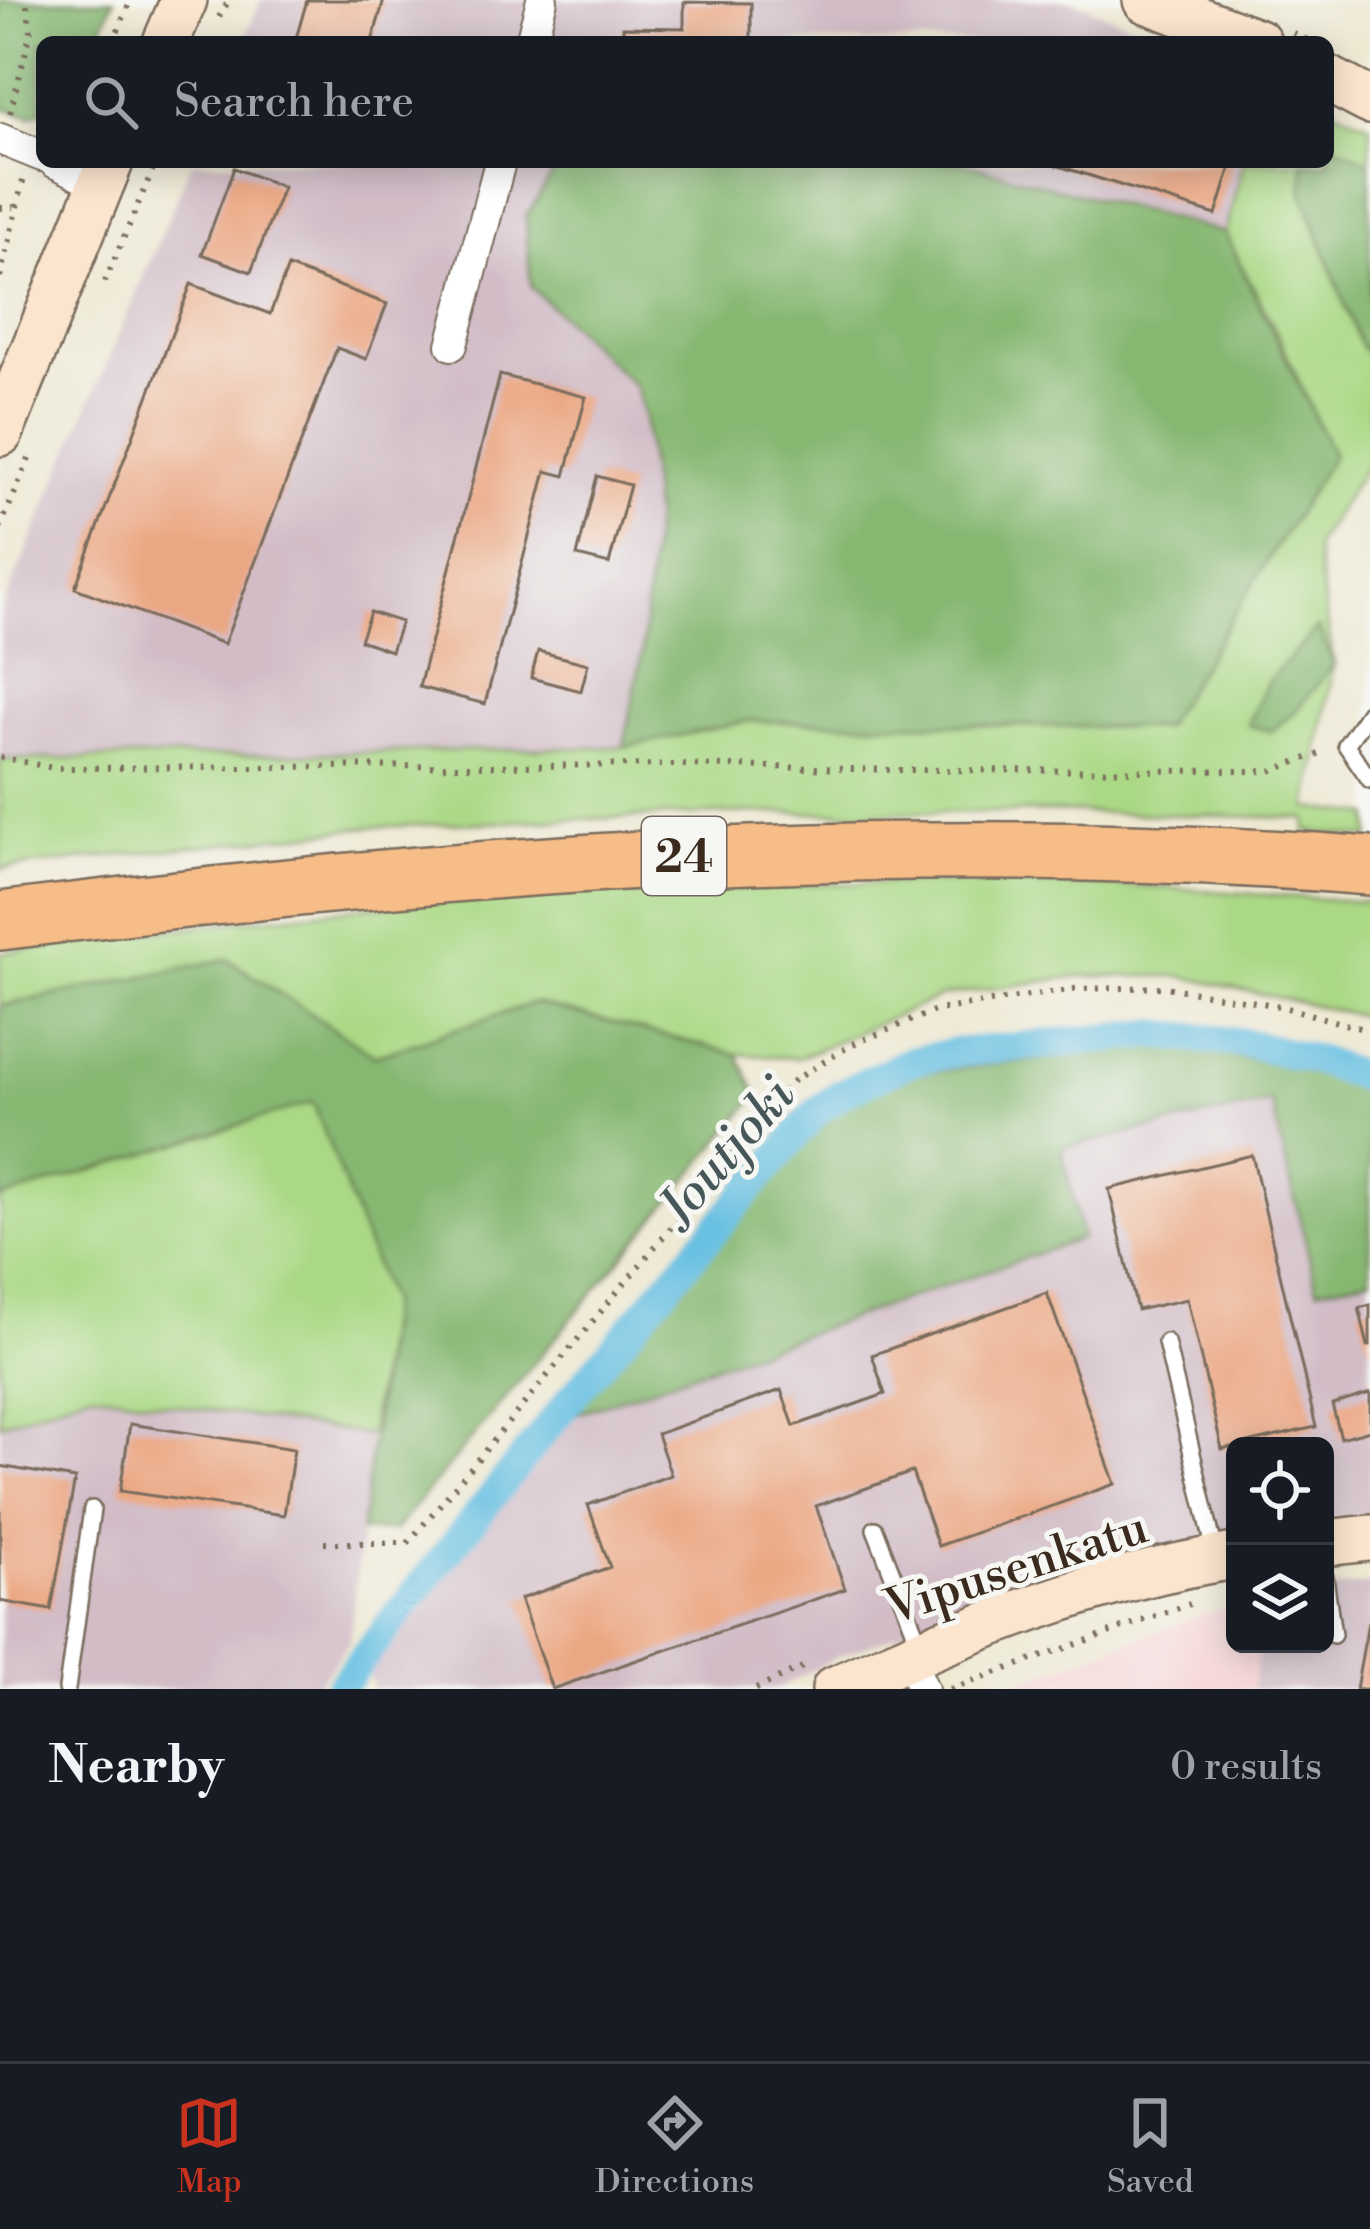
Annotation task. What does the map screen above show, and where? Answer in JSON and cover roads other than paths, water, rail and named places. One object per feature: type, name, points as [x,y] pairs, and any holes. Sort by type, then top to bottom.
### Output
[{"type":"highway","name":"24","points":[[0,921],[398,875],[643,857],[1033,850],[1245,856],[1370,866]]},
{"type":"street","points":[[169,36],[184,0]]},
{"type":"street","points":[[533,36],[542,0]]},
{"type":"street","points":[[1146,0],[1242,36]]},
{"type":"street","points":[[1334,82],[1370,101]]},
{"type":"street","points":[[0,139],[36,154]]},
{"type":"street","points":[[452,345],[498,168]]},
{"type":"street","points":[[0,433],[105,173]]},
{"type":"street","points":[[1334,1542],[1370,1538]]},
{"type":"street","name":"Vipusenkatu","points":[[824,1676],[918,1665],[1067,1596],[1218,1572]]},
{"type":"lane","points":[[1370,710],[1346,746],[1370,780]]},
{"type":"lane","points":[[1166,1342],[1218,1572]]},
{"type":"lane","points":[[67,1689],[92,1508]]},
{"type":"lane","points":[[875,1528],[918,1665]]},
{"type":"waterway","name":"Joutjoki","points":[[338,1689],[570,1399],[816,1112],[840,1094],[910,1061],[1154,1034],[1246,1043],[1370,1079]]}]
